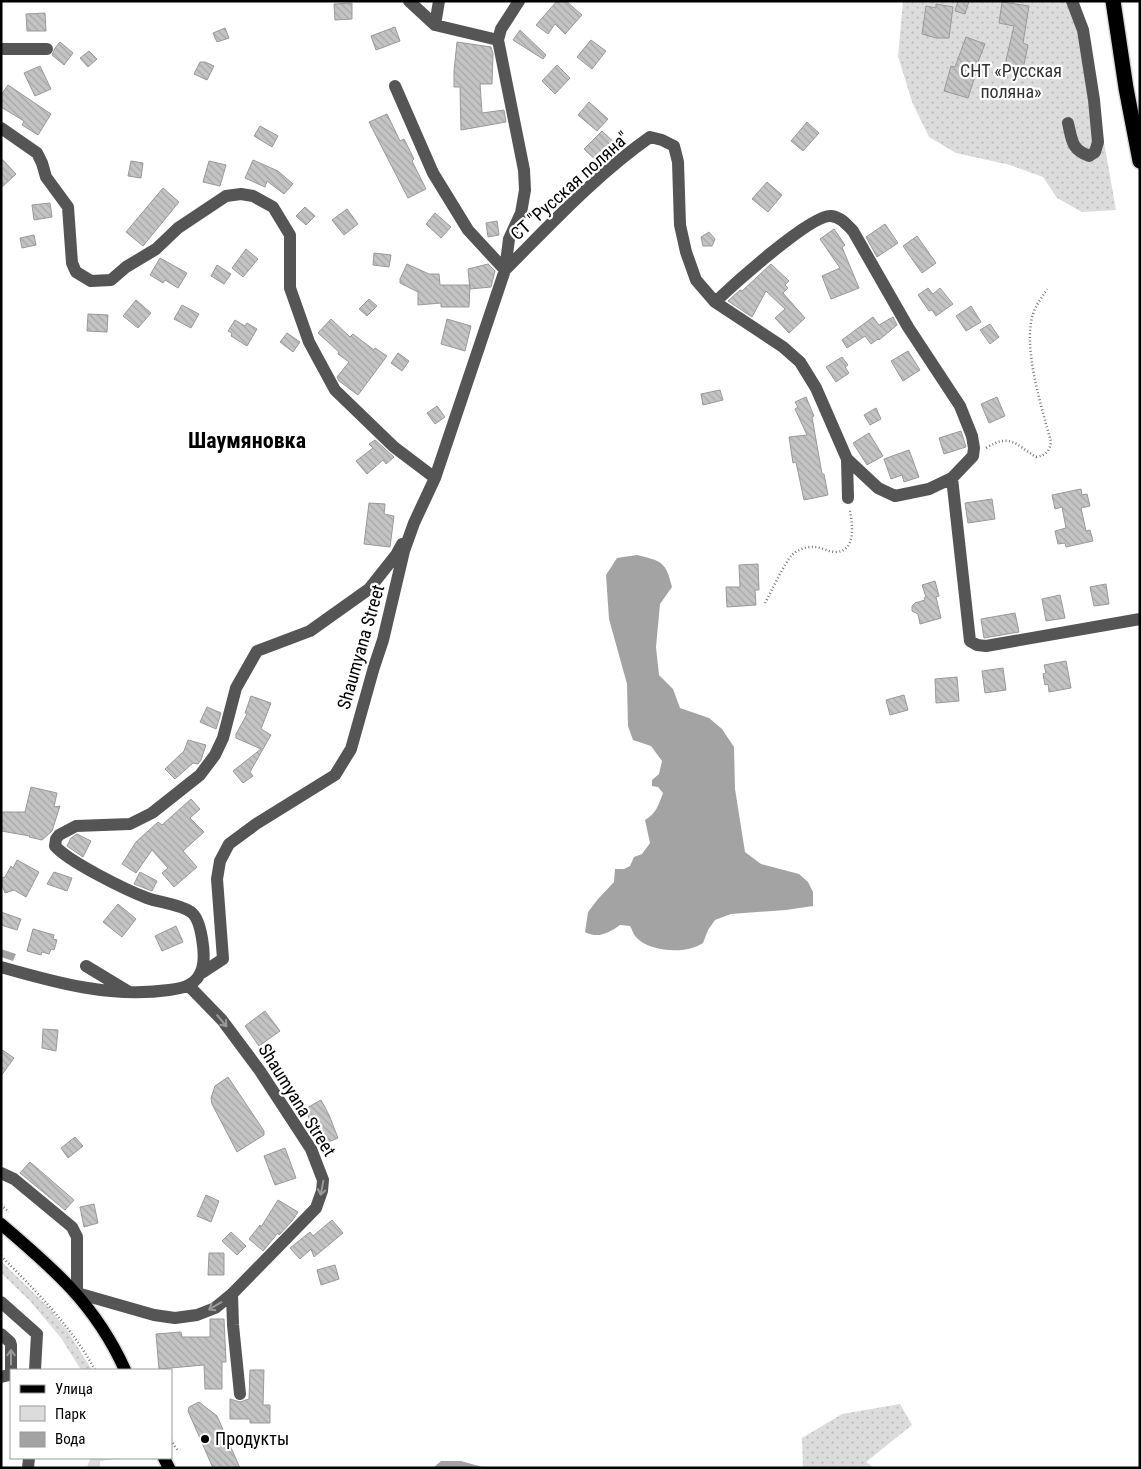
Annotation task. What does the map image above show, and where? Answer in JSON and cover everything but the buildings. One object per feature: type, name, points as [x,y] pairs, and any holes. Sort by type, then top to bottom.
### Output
[{"type":"highway","points":[[1114,1],[1126,88],[1140,161]]},
{"type":"main road","points":[[1,1224],[77,1293],[99,1322],[124,1369]]},
{"type":"street","points":[[409,1],[435,25],[498,40],[501,29],[519,1]]},
{"type":"street","points":[[435,25],[439,1]]},
{"type":"street","points":[[1068,123],[1073,146],[1083,154],[1090,156],[1095,152],[1098,142],[1084,30],[1072,1]]},
{"type":"street","name":"Shaumyana Street","points":[[77,1293],[154,1315],[175,1318],[197,1315],[215,1308],[232,1294],[316,1208],[322,1191],[324,1180],[311,1149],[260,1071],[222,1020],[189,986],[200,974],[223,959],[217,879],[220,861],[229,844],[272,814],[335,775],[351,750],[383,640],[404,551],[414,523],[435,478],[505,270],[509,238],[521,213],[525,183],[524,170],[498,40]]},
{"type":"street","points":[[1,49],[47,49]]},
{"type":"street","points":[[395,86],[433,173],[468,230],[505,270]]},
{"type":"street","points":[[1,128],[37,153],[46,177],[68,207],[72,263],[76,272],[91,281],[111,280],[126,267],[156,249],[178,228],[226,196],[242,194],[253,196],[272,207],[290,235],[290,288],[309,342],[335,390],[394,447],[435,478]]},
{"type":"street","name":"СТ \"Русская поляна\"","points":[[505,270],[606,172],[650,137],[674,146],[678,162],[680,225],[686,252],[696,280],[715,302],[800,362],[816,388],[846,459]]},
{"type":"street","points":[[715,302],[770,253],[811,223],[829,215],[840,218],[852,231],[908,327],[960,406],[972,436],[974,448],[973,456],[952,478],[929,489],[895,496],[878,488],[846,459]]},
{"type":"street","points":[[846,459],[848,498]]},
{"type":"street","points":[[952,478],[970,642],[986,646],[1140,620]]},
{"type":"street","points":[[200,974],[203,958],[202,936],[198,919],[192,913],[146,898],[98,874],[62,853],[55,846],[56,839],[59,835],[76,826],[130,824],[152,813],[200,775],[215,756],[223,738],[236,688],[257,651],[310,631],[369,589],[396,555],[414,523]]},
{"type":"street","points":[[86,966],[131,993]]},
{"type":"street","points":[[1,967],[55,982],[106,992],[154,992],[189,986]]},
{"type":"street","points":[[1,1173],[14,1178],[72,1227],[77,1237],[77,1293]]},
{"type":"street","points":[[232,1294],[240,1394]]},
{"type":"street","points":[[1,1302],[36,1334],[35,1369]]},
{"type":"street","points":[[1,1334],[11,1345],[11,1369]]},
{"type":"path","points":[[973,456],[994,443],[1004,440],[1012,441],[1036,457],[1044,456],[1050,450],[1051,442],[1029,349],[1030,327],[1034,309],[1047,289]]},
{"type":"path","points":[[765,603],[792,556],[803,549],[814,546],[838,552],[846,549],[851,541],[852,527],[848,498]]},
{"type":"path","points":[[1,1256],[46,1301],[71,1332],[93,1369]]},
{"type":"path","points":[[172,1442],[178,1451]]},
{"type":"green space","name":"СНТ «Русская поляна»","points":[[903,1],[1079,1],[1116,210],[1082,212],[1057,198],[1043,177],[1010,165],[956,153],[929,137],[912,102],[898,56]]},
{"type":"green space","points":[[1,1261],[50,1309],[69,1333],[91,1369],[80,1369],[61,1338],[30,1301],[1,1273]]},
{"type":"green space","points":[[900,1404],[912,1425],[866,1462],[874,1468],[803,1468],[802,1438],[842,1414]]},
{"type":"green space","points":[[90,1459],[115,1459],[100,1461],[100,1468],[86,1468]]},
{"type":"water","points":[[637,555],[657,561],[665,567],[672,587],[660,604],[656,647],[659,675],[673,689],[680,708],[709,718],[722,729],[734,747],[735,789],[745,852],[761,864],[799,874],[808,882],[813,892],[813,906],[731,914],[715,920],[708,930],[703,943],[695,947],[678,950],[654,948],[647,945],[636,937],[630,926],[620,925],[608,933],[599,935],[585,932],[588,912],[614,882],[615,869],[624,869],[630,866],[634,857],[642,854],[650,843],[645,820],[654,812],[663,793],[658,787],[652,786],[652,780],[659,774],[662,761],[651,746],[633,740],[628,726],[627,684],[609,619],[606,575],[617,558]]},
{"type":"water","points":[[1,949],[16,954],[13,961],[1,957]]},
{"type":"water","points":[[441,1461],[461,1461],[486,1468],[433,1468]]},
{"type":"place","name":"Продукты","points":[[205,1439]]},
{"type":"district","name":"Шаумяновка","points":[[247,440]]}]
